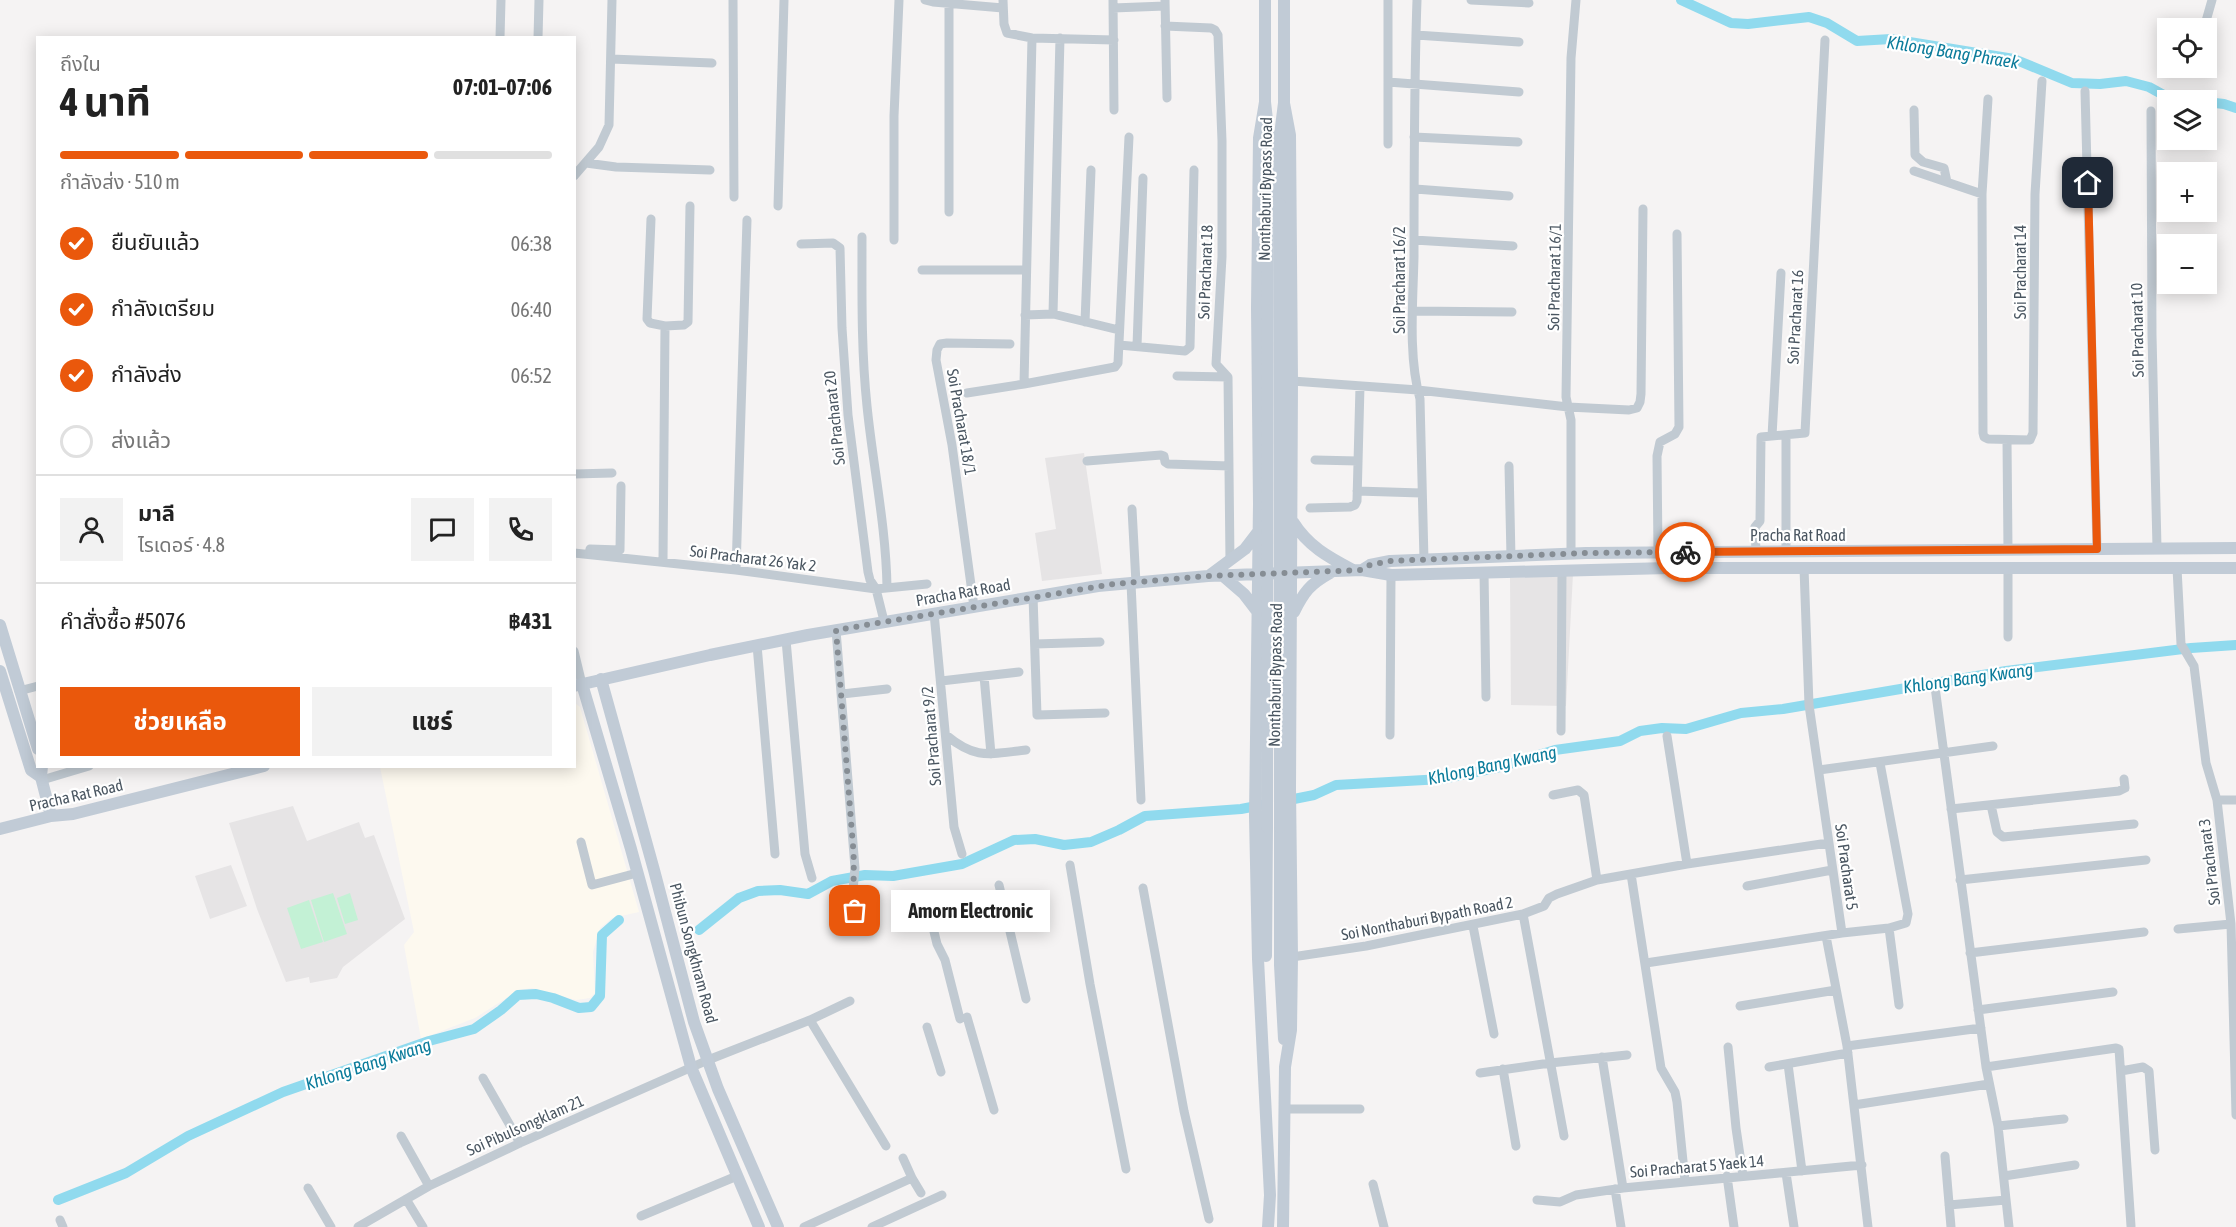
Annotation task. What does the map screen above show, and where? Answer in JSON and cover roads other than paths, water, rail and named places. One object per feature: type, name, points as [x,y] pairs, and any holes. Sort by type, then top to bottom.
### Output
[{"type":"main road","name":"Nonthaburi Bypass Road","points":[[1265,0],[1265,102],[1274,204],[1274,827],[1285,1067],[1283,1227]]},
{"type":"main road","name":"Nonthaburi Bypass Road","points":[[1274,204],[1284,103],[1284,0]]},
{"type":"main road","name":"Nonthaburi Bypass Road","points":[[1265,102],[1259,138],[1257,308],[1259,504],[1255,816],[1258,959],[1270,1195],[1268,1227]]},
{"type":"main road","name":"Nonthaburi Bypass Road","points":[[1284,103],[1290,135],[1292,381],[1290,789],[1292,957],[1291,1030],[1285,1067]]},
{"type":"main road","points":[[1259,504],[1265,514],[1278,516],[1288,512],[1292,501]]},
{"type":"main road","points":[[1292,521],[1302,537],[1313,547],[1358,570]]},
{"type":"main road","points":[[1208,576],[1245,549],[1258,532]]},
{"type":"main road","name":"Pracha Rat Road","points":[[1358,570],[1379,563],[1571,554],[2236,548]]},
{"type":"main road","name":"Pracha Rat Road","points":[[578,685],[757,645],[884,621],[1033,596],[1208,576],[1358,570],[1391,575],[1562,570],[2236,568]]},
{"type":"main road","points":[[1292,616],[1306,590],[1335,571]]},
{"type":"main road","points":[[1222,576],[1245,594],[1257,611]]},
{"type":"main road","points":[[1257,635],[1264,622],[1276,617],[1287,621],[1292,631]]},
{"type":"main road","points":[[0,625],[36,743]]},
{"type":"main road","points":[[0,671],[31,770],[42,774],[51,816],[244,768]]},
{"type":"main road","name":"Phibun Songkhram Road","points":[[601,679],[684,987],[718,1089],[778,1227]]},
{"type":"main road","name":"Phibun Songkhram Road","points":[[578,685],[637,873],[691,1067],[759,1227]]},
{"type":"main road","name":"Pracha Rat Road","points":[[0,829],[51,816],[73,814],[256,768]]},
{"type":"main road","name":"Nonthaburi Bypass Road","points":[[1263,1047],[1274,827]]},
{"type":"street","points":[[500,36],[501,0]]},
{"type":"street","points":[[538,36],[539,0]]},
{"type":"street","points":[[576,174],[606,136],[609,125],[612,0]]},
{"type":"street","points":[[733,0],[734,197]]},
{"type":"street","points":[[778,206],[784,0]]},
{"type":"street","points":[[894,240],[894,116],[899,0]]},
{"type":"street","points":[[925,0],[949,4],[1003,4],[1007,33],[1032,38],[1114,40]]},
{"type":"street","points":[[1388,0],[1388,144]]},
{"type":"street","name":"Soi Pracharat 16/2","points":[[1417,0],[1414,84],[1413,310],[1415,380],[1420,399],[1424,560]]},
{"type":"street","points":[[1471,0],[1529,3]]},
{"type":"street","name":"Soi Pracharat 16/1","points":[[1571,554],[1571,420],[1566,397],[1571,58],[1576,0]]},
{"type":"street","points":[[2207,18],[2212,0]]},
{"type":"street","points":[[1114,110],[1113,4],[1165,3],[1167,98]]},
{"type":"street","points":[[949,4],[950,212]]},
{"type":"street","name":"Soi Pracharat 18","points":[[1166,26],[1210,28],[1218,35],[1222,257],[1216,364],[1228,378],[1230,561]]},
{"type":"street","points":[[1416,35],[1519,42]]},
{"type":"street","points":[[1024,384],[1032,38]]},
{"type":"street","points":[[1053,314],[1060,38]]},
{"type":"street","name":"Soi Pracharat 16","points":[[1786,436],[1805,433],[1825,40]]},
{"type":"street","points":[[611,59],[712,63]]},
{"type":"street","name":"Soi Pracharat 14","points":[[1983,194],[1983,433],[1988,439],[2030,440],[2033,433],[2035,194],[2042,81]]},
{"type":"street","points":[[1388,82],[1519,92]]},
{"type":"street","points":[[2085,91],[2097,549]]},
{"type":"street","points":[[1914,171],[1983,194],[1988,99]]},
{"type":"street","points":[[1914,110],[1916,155],[1923,162],[1944,168],[1947,182]]},
{"type":"street","name":"Soi Pracharat 10","points":[[2151,111],[2152,335],[2157,548]]},
{"type":"street","points":[[967,393],[1115,367],[1119,361],[1130,137]]},
{"type":"street","points":[[1414,137],[1518,142]]},
{"type":"street","points":[[586,164],[710,170]]},
{"type":"street","points":[[1085,321],[1091,170]]},
{"type":"street","points":[[1119,345],[1185,351],[1190,348],[1194,170]]},
{"type":"street","points":[[1137,346],[1143,178]]},
{"type":"street","points":[[1415,189],[1509,196]]},
{"type":"street","points":[[651,219],[647,320],[650,323],[665,326],[684,325],[688,322],[690,206]]},
{"type":"street","points":[[1292,381],[1418,390],[1568,407],[1629,410],[1637,408],[1641,402],[1642,209]]},
{"type":"street","points":[[736,570],[747,220]]},
{"type":"street","points":[[1658,553],[1657,456],[1660,442],[1675,434],[1679,427],[1677,234]]},
{"type":"street","points":[[862,237],[862,353],[877,493],[886,552],[887,587]]},
{"type":"street","points":[[1414,240],[1513,246]]},
{"type":"street","name":"Soi Pracharat 20","points":[[801,244],[833,243],[840,248],[842,328],[848,415],[867,572],[876,589],[884,621]]},
{"type":"street","points":[[921,270],[1026,270]]},
{"type":"street","points":[[1772,436],[1781,273]]},
{"type":"street","points":[[1413,310],[1512,312]]},
{"type":"street","points":[[1025,315],[1053,314],[1119,330]]},
{"type":"street","points":[[663,561],[665,326]]},
{"type":"street","name":"Soi Pracharat 18/1","points":[[974,607],[952,445],[936,350],[939,345],[947,343],[1010,344]]},
{"type":"street","points":[[1177,376],[1228,378]]},
{"type":"street","points":[[1310,508],[1350,507],[1357,501],[1360,386]]},
{"type":"street","points":[[1756,552],[1755,527],[1760,521],[1761,439],[1763,436],[1786,436],[1786,552]]},
{"type":"street","points":[[2007,440],[2008,550]]},
{"type":"street","points":[[1087,460],[1161,454],[1168,464],[1229,466]]},
{"type":"street","points":[[1315,460],[1358,461]]},
{"type":"street","points":[[1509,466],[1511,556]]},
{"type":"street","points":[[576,474],[612,473]]},
{"type":"street","points":[[585,549],[604,553],[620,550],[621,486]]},
{"type":"street","points":[[1358,491],[1421,493]]},
{"type":"street","points":[[1132,509],[1142,800]]},
{"type":"street","name":"Soi Pracharat 26 Yak 2","points":[[576,553],[604,553],[876,589],[927,585]]},
{"type":"street","name":"Soi Pracharat 5","points":[[1646,963],[1842,933],[1809,701],[1804,568]]},
{"type":"street","name":"Soi Pracharat 3","points":[[2177,568],[2181,644],[2194,666],[2206,763],[2217,800],[2231,924],[2236,1115]]},
{"type":"street","points":[[2008,569],[2008,637]]},
{"type":"street","points":[[1561,731],[1562,570]]},
{"type":"street","points":[[1484,572],[1486,697]]},
{"type":"street","points":[[1390,735],[1391,575]]},
{"type":"street","points":[[1033,596],[1037,715],[1105,713]]},
{"type":"street","name":"Soi Pracharat 9/2","points":[[934,613],[954,827],[962,855]]},
{"type":"street","points":[[836,630],[855,868],[853,896],[855,911],[864,922]]},
{"type":"street","points":[[786,640],[805,854],[812,878]]},
{"type":"street","points":[[1035,644],[1100,642]]},
{"type":"street","points":[[757,645],[775,854]]},
{"type":"street","points":[[576,668],[578,685]]},
{"type":"street","points":[[941,681],[1019,672]]},
{"type":"street","points":[[984,676],[991,754]]},
{"type":"street","points":[[19,691],[36,687]]},
{"type":"street","points":[[1935,687],[1986,1067],[1998,1126],[2009,1227]]},
{"type":"street","points":[[842,694],[887,689]]},
{"type":"street","points":[[946,735],[959,746],[976,754],[1026,750]]},
{"type":"street","points":[[1667,736],[1687,864]]},
{"type":"street","points":[[1819,770],[1993,746]]},
{"type":"street","points":[[1842,933],[1889,928],[1906,923],[1908,914],[1880,763]]},
{"type":"street","points":[[42,774],[77,768]]},
{"type":"street","points":[[1951,809],[2119,791],[2126,788],[2124,779]]},
{"type":"street","points":[[1553,795],[1578,790],[1584,795],[1597,880]]},
{"type":"street","points":[[2217,800],[2236,800]]},
{"type":"street","points":[[1991,804],[1997,832],[2002,837],[2134,824]]},
{"type":"street","points":[[581,842],[592,885],[637,873]]},
{"type":"street","name":"Soi Nonthaburi Bypath Road 2","points":[[1292,957],[1366,946],[1523,914],[1544,906],[1549,898],[1557,894],[1597,880],[1828,843]]},
{"type":"street","points":[[1960,880],[2146,860]]},
{"type":"street","points":[[1070,865],[1090,984],[1126,1170]]},
{"type":"street","points":[[1747,886],[1832,870]]},
{"type":"street","points":[[1631,874],[1661,1068],[1675,1092],[1677,1102],[1684,1181]]},
{"type":"street","points":[[999,885],[1026,999]]},
{"type":"street","points":[[1143,888],[1184,1110],[1209,1219]]},
{"type":"street","points":[[928,907],[937,944],[945,960],[994,1110]]},
{"type":"street","points":[[1523,914],[1564,1136]]},
{"type":"street","points":[[2178,929],[2231,924]]},
{"type":"street","points":[[1473,926],[1494,1034]]},
{"type":"street","points":[[1889,928],[1899,1005]]},
{"type":"street","points":[[1970,952],[2144,932]]},
{"type":"street","points":[[1826,936],[1848,1050],[1868,1227]]},
{"type":"street","points":[[1740,1006],[1836,990]]},
{"type":"street","points":[[1978,1010],[2113,992]]},
{"type":"street","name":"Soi Pibulsongklam 21","points":[[358,1227],[429,1186],[520,1143],[691,1067],[810,1020],[850,1001]]},
{"type":"street","points":[[810,1020],[886,1146]]},
{"type":"street","points":[[927,1027],[941,1072]]},
{"type":"street","points":[[1769,1067],[1848,1050],[1981,1028]]},
{"type":"street","points":[[1728,1047],[1743,1176]]},
{"type":"street","points":[[1986,1067],[2116,1048],[2120,1052],[2131,1226]]},
{"type":"street","points":[[1480,1073],[1627,1055]]},
{"type":"street","points":[[1602,1057],[1619,1189],[1621,1227]]},
{"type":"street","points":[[1788,1064],[1802,1171]]},
{"type":"street","points":[[2121,1071],[2144,1067],[2149,1071],[2155,1150]]},
{"type":"street","points":[[1503,1069],[1516,1146]]},
{"type":"street","points":[[483,1078],[520,1143]]},
{"type":"street","points":[[1854,1104],[1989,1084]]},
{"type":"street","points":[[1285,1109],[1360,1109]]},
{"type":"street","points":[[1998,1126],[2064,1119]]},
{"type":"street","points":[[401,1136],[429,1186]]},
{"type":"street","points":[[1945,1156],[1951,1227]]},
{"type":"street","points":[[903,1158],[921,1193]]},
{"type":"street","name":"Soi Pracharat 5 Yaek 14","points":[[1537,1200],[1566,1202],[1576,1196],[1619,1189],[1727,1176],[1786,1173],[1862,1165]]},
{"type":"street","points":[[2004,1176],[2075,1165]]},
{"type":"street","points":[[1786,1173],[1794,1227]]},
{"type":"street","points":[[641,1216],[737,1176]]},
{"type":"street","points":[[1727,1176],[1734,1227]]},
{"type":"street","points":[[804,1227],[912,1178]]},
{"type":"street","points":[[1373,1184],[1384,1227]]},
{"type":"street","points":[[308,1188],[331,1227]]},
{"type":"street","points":[[872,1227],[942,1195]]},
{"type":"street","points":[[406,1199],[423,1227]]},
{"type":"street","points":[[1949,1205],[2006,1200]]},
{"type":"street","points":[[375,1217],[382,1227]]},
{"type":"waterway","name":"Khlong Bang Phraek","points":[[1681,0],[1731,23],[1748,24],[1809,17],[1827,23],[1857,41],[1891,39],[2014,59],[2072,83],[2100,84],[2126,81],[2157,91]]},
{"type":"waterway","name":"Khlong Bang Phraek","points":[[2217,103],[2236,108]]},
{"type":"waterway","name":"Khlong Bang Kwang","points":[[1284,801],[1314,795],[1336,785],[1442,779],[1500,767],[1555,750],[1620,741],[1640,731],[1662,728],[1686,729],[1741,713],[1783,709],[2006,671],[2191,648],[2236,645]]},
{"type":"waterway","name":"Khlong Bang Kwang","points":[[699,930],[739,898],[758,891],[780,890],[808,894],[832,881],[865,875],[893,876],[962,864],[1014,840],[1035,839],[1064,845],[1091,842],[1145,816],[1241,809],[1262,805]]},
{"type":"waterway","name":"Khlong Bang Kwang","points":[[58,1200],[126,1173],[188,1136],[283,1092],[429,1041],[474,1029],[518,995],[536,994],[579,1008],[591,1007],[600,996],[602,935],[619,920]]},
{"type":"place","name":"Amorn Electronic","points":[[855,911]]}]
